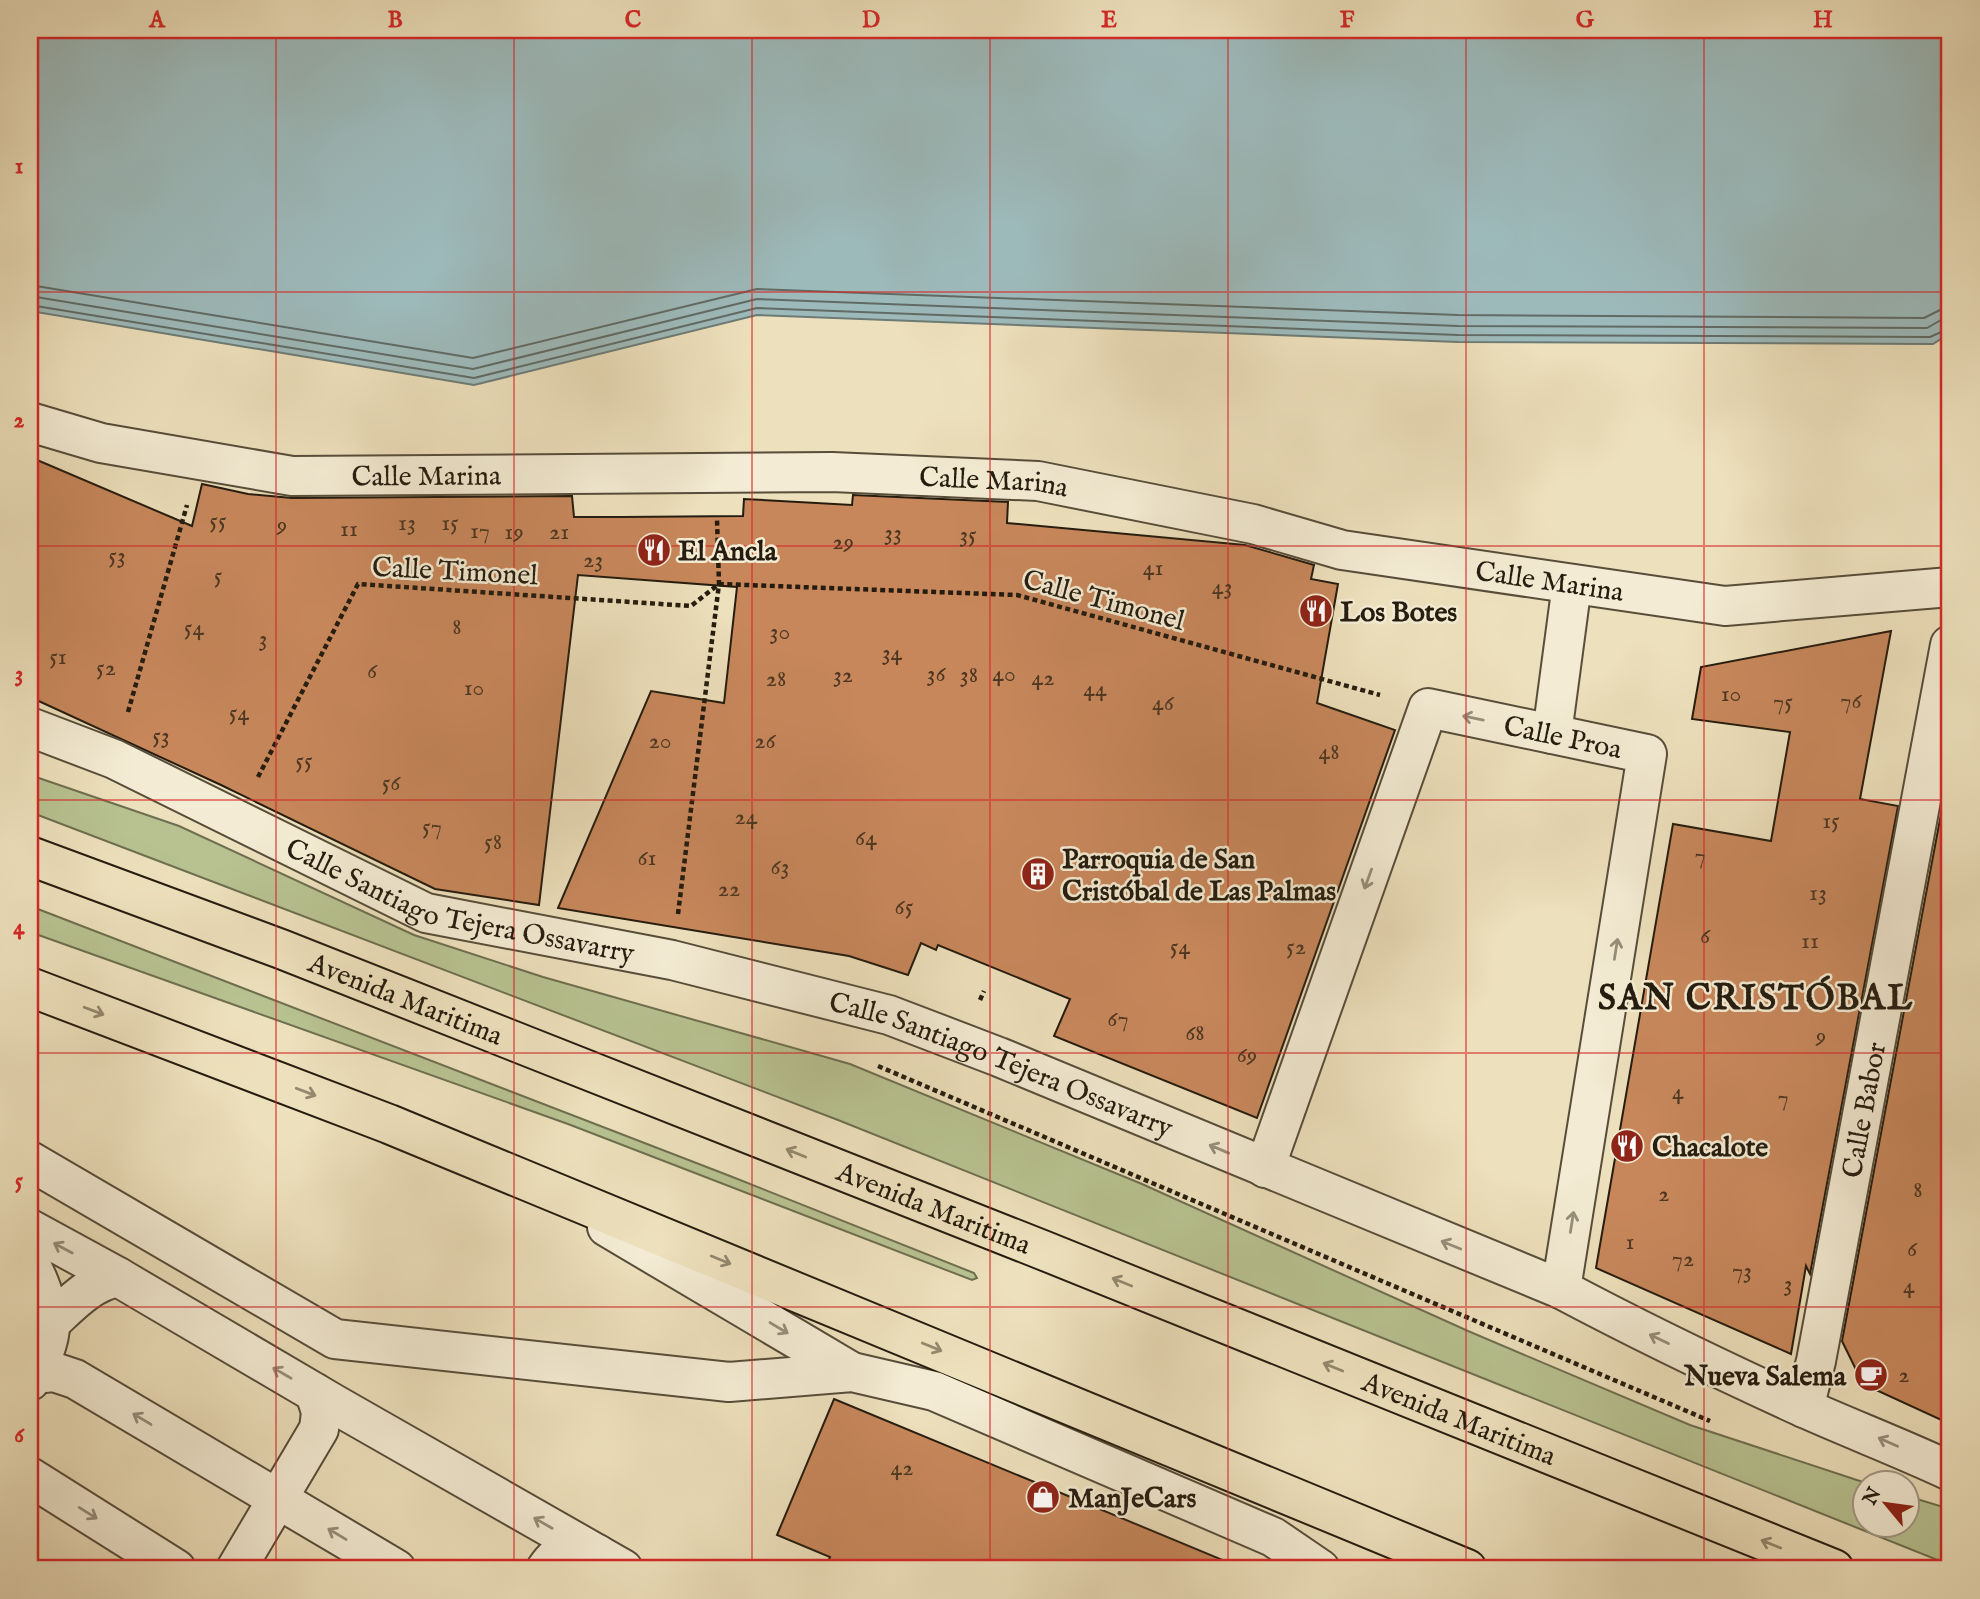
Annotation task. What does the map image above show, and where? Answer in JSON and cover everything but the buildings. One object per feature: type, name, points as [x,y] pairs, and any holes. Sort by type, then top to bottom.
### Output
[{"type":"highway","name":"Avenida Maritima","points":[[30,856],[320,964],[1032,1246],[1834,1569]]},
{"type":"highway","points":[[30,987],[389,1124],[530,1181],[1467,1569]]},
{"type":"street","name":"Calle Marina","points":[[30,422],[101,443],[292,476],[832,472],[1038,481],[1253,524],[1342,550],[1725,606],[1950,587]]},
{"type":"street","points":[[1552,734],[1572,584]]},
{"type":"street","name":"Calle Babor","points":[[1804,1408],[1819,1348],[1950,645]]},
{"type":"street","points":[[1265,1168],[1428,708]]},
{"type":"street","name":"Calle Proa","points":[[1428,708],[1647,754],[1561,1289]]},
{"type":"street","name":"Calle Santiago Tejera Ossavarry","points":[[30,727],[114,760],[426,913],[672,960],[889,1015],[999,1057],[1561,1289],[1613,1317],[1804,1408],[1884,1440],[1950,1471]]},
{"type":"street","points":[[30,1161],[335,1339],[729,1382],[852,1372]]},
{"type":"street","points":[[530,1181],[852,1372],[934,1391],[1273,1537],[1320,1569]]},
{"type":"street","points":[[30,1230],[118,1277],[610,1562]]},
{"type":"street","points":[[30,1264],[37,1274],[50,1323],[46,1342],[32,1378]]},
{"type":"street","points":[[50,1323],[101,1281],[118,1277]]},
{"type":"street","points":[[32,1378],[54,1372],[75,1379],[396,1569]]},
{"type":"street","points":[[236,1569],[318,1429],[321,1412],[315,1393]]},
{"type":"street","points":[[32,1480],[176,1569]]},
{"type":"street","points":[[1183,1498],[1272,1488]]},
{"type":"street","points":[[546,1569],[555,1556],[566,1551],[610,1562]]},
{"type":"path","points":[[114,760],[200,461]]},
{"type":"path","points":[[672,960],[719,584],[716,473]]},
{"type":"path","name":"Calle Timonel","points":[[276,742],[358,584],[691,606],[719,584],[1017,595],[1428,708]]},
{"type":"path","points":[[874,1065],[1259,1227],[1694,1416],[1719,1424]]},
{"type":"green space","points":[[30,775],[179,826],[414,935],[543,977],[850,1064],[1142,1184],[1468,1331],[1690,1425],[1850,1478],[1850,1525],[838,1120],[30,812]]},
{"type":"green space","points":[[30,906],[730,1176],[974,1273],[977,1278],[972,1280],[568,1124],[30,932]]},
{"type":"green space","points":[[1920,1500],[1950,1509],[1950,1565],[1888,1540],[1920,1540]]},
{"type":"water","points":[[30,30],[1950,30],[1950,333],[1933,344],[1458,342],[757,315],[474,385],[30,311]]},
{"type":"place","name":"El Ancla","points":[[654,550]]},
{"type":"place","name":"Los Botes","points":[[1316,611]]},
{"type":"place","name":"Parroquia de San Cristóbal de Las Palmas","points":[[1038,874]]},
{"type":"place","name":"Chacalote","points":[[1627,1146]]},
{"type":"place","name":"Nueva Salema","points":[[1871,1375]]},
{"type":"place","name":"ManJeCars","points":[[1043,1497]]},
{"type":"district","name":"SAN CRISTÓBAL","points":[[1756,997]]}]
